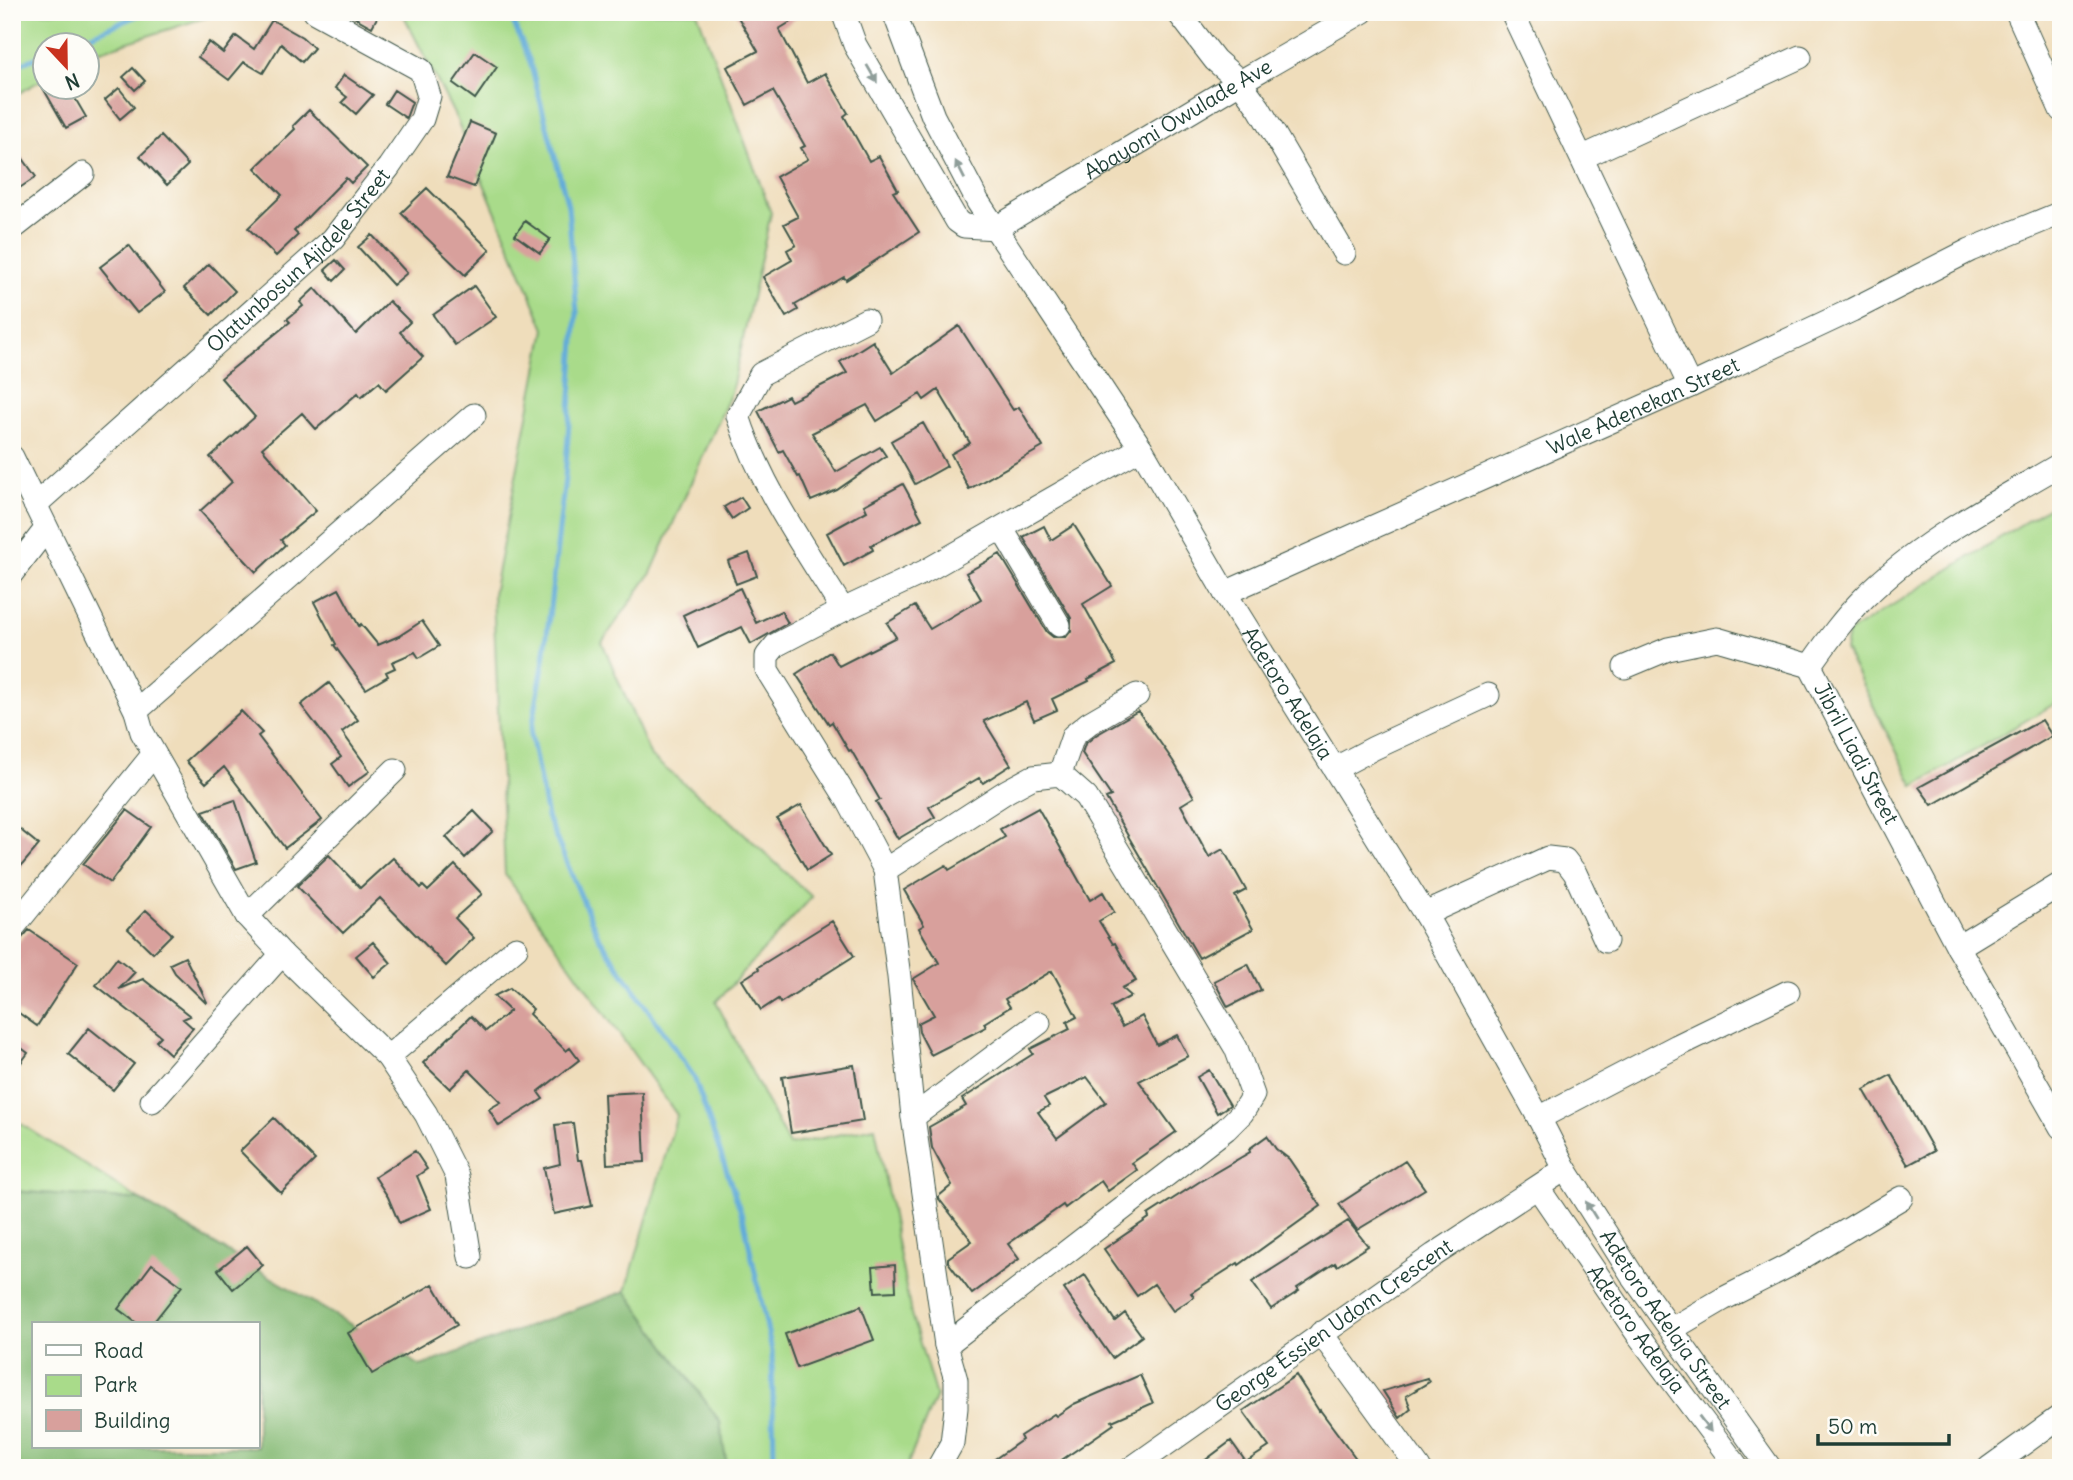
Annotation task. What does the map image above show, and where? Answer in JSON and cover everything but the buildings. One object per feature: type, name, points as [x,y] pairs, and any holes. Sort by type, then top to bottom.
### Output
[{"type":"street","name":"Olatunbosun Ajidele Street","points":[[36,505],[332,239],[389,167],[422,119],[429,96],[421,70],[315,12]]},
{"type":"street","points":[[842,12],[855,45],[957,221],[964,226],[996,228]]},
{"type":"street","name":"Adetoro Adelaja","points":[[894,12],[933,116],[963,176],[1141,449],[1225,593],[1336,768],[1424,914],[1565,1169]]},
{"type":"street","points":[[1178,12],[1215,60],[1240,82],[1272,129],[1344,253]]},
{"type":"street","name":"Abayomi Owulade Ave","points":[[996,228],[1362,12]]},
{"type":"street","points":[[1512,12],[1690,386]]},
{"type":"street","points":[[2017,12],[2061,110]]},
{"type":"street","points":[[1583,157],[1800,57]]},
{"type":"street","points":[[12,229],[83,174]]},
{"type":"street","name":"Wale Adenekan Street","points":[[1225,593],[1690,386],[1852,310],[1970,250],[2061,213]]},
{"type":"street","points":[[843,610],[765,484],[749,450],[738,416],[761,374],[866,320]]},
{"type":"street","points":[[136,711],[474,415]]},
{"type":"street","points":[[938,1468],[952,1443],[956,1380],[946,1345],[913,1117],[885,870],[849,802],[767,670],[767,656],[776,645],[924,572],[1141,449]]},
{"type":"street","points":[[12,457],[136,711],[153,755],[247,916],[282,954],[388,1057],[426,1114],[457,1176],[470,1256]]},
{"type":"street","name":"Jibril Liadi Street","points":[[2061,464],[1985,509],[1916,555],[1865,597],[1834,631],[1810,666],[1958,947],[2054,1101],[2061,1127]]},
{"type":"street","points":[[12,573],[46,529]]},
{"type":"street","points":[[1002,529],[1059,625]]},
{"type":"street","points":[[1625,667],[1668,649],[1717,639],[1810,666]]},
{"type":"street","points":[[1060,774],[1073,736],[1088,723],[1137,695]]},
{"type":"street","points":[[1336,768],[1488,695]]},
{"type":"street","points":[[12,929],[153,755]]},
{"type":"street","points":[[247,916],[395,770]]},
{"type":"street","points":[[885,870],[1007,790],[1033,777],[1060,774],[1086,797],[1236,1048],[1253,1095],[1242,1113],[1226,1129],[946,1345]]},
{"type":"street","points":[[1424,914],[1548,858],[1565,860],[1575,873],[1606,941]]},
{"type":"street","points":[[1958,947],[2061,884]]},
{"type":"street","points":[[388,1057],[516,948]]},
{"type":"street","points":[[152,1101],[282,954]]},
{"type":"street","points":[[1539,1118],[1788,992]]},
{"type":"street","points":[[913,1117],[1039,1023]]},
{"type":"street","name":"George Essien Udom Crescent","points":[[1132,1468],[1321,1333],[1565,1169]]},
{"type":"street","name":"Adetoro Adelaja Street","points":[[1565,1169],[1634,1278],[1770,1468]]},
{"type":"street","name":"Adetoro Adelaja","points":[[1538,1188],[1637,1333],[1738,1468]]},
{"type":"street","points":[[1672,1329],[1788,1266],[1901,1198]]},
{"type":"street","points":[[1321,1333],[1419,1468]]},
{"type":"street","points":[[1989,1468],[2061,1416]]},
{"type":"green space","points":[[25,12],[223,12],[102,51],[102,32],[32,32],[32,85],[12,97],[12,15]]},
{"type":"green space","points":[[402,12],[697,12],[771,213],[731,393],[651,573],[602,642],[651,757],[733,823],[812,897],[716,1002],[789,1145],[875,1127],[911,1314],[936,1396],[906,1468],[727,1468],[720,1422],[626,1291],[677,1115],[505,874],[493,594],[545,329],[457,120]]},
{"type":"green space","points":[[2060,500],[2061,700],[1914,786],[1845,650],[1848,633]]},
{"type":"green space","points":[[12,1118],[140,1200],[12,1191]]},
{"type":"green space","points":[[12,1191],[140,1200],[421,1366],[626,1291],[720,1422],[727,1468],[12,1468]]},
{"type":"waterway","points":[[98,32],[146,12]]},
{"type":"waterway","points":[[509,12],[530,62],[568,206],[577,312],[565,478],[544,660],[531,734],[547,817],[598,936],[694,1077],[744,1221],[772,1351],[774,1461],[771,1468]]},
{"type":"waterway","points":[[12,67],[32,59]]}]
